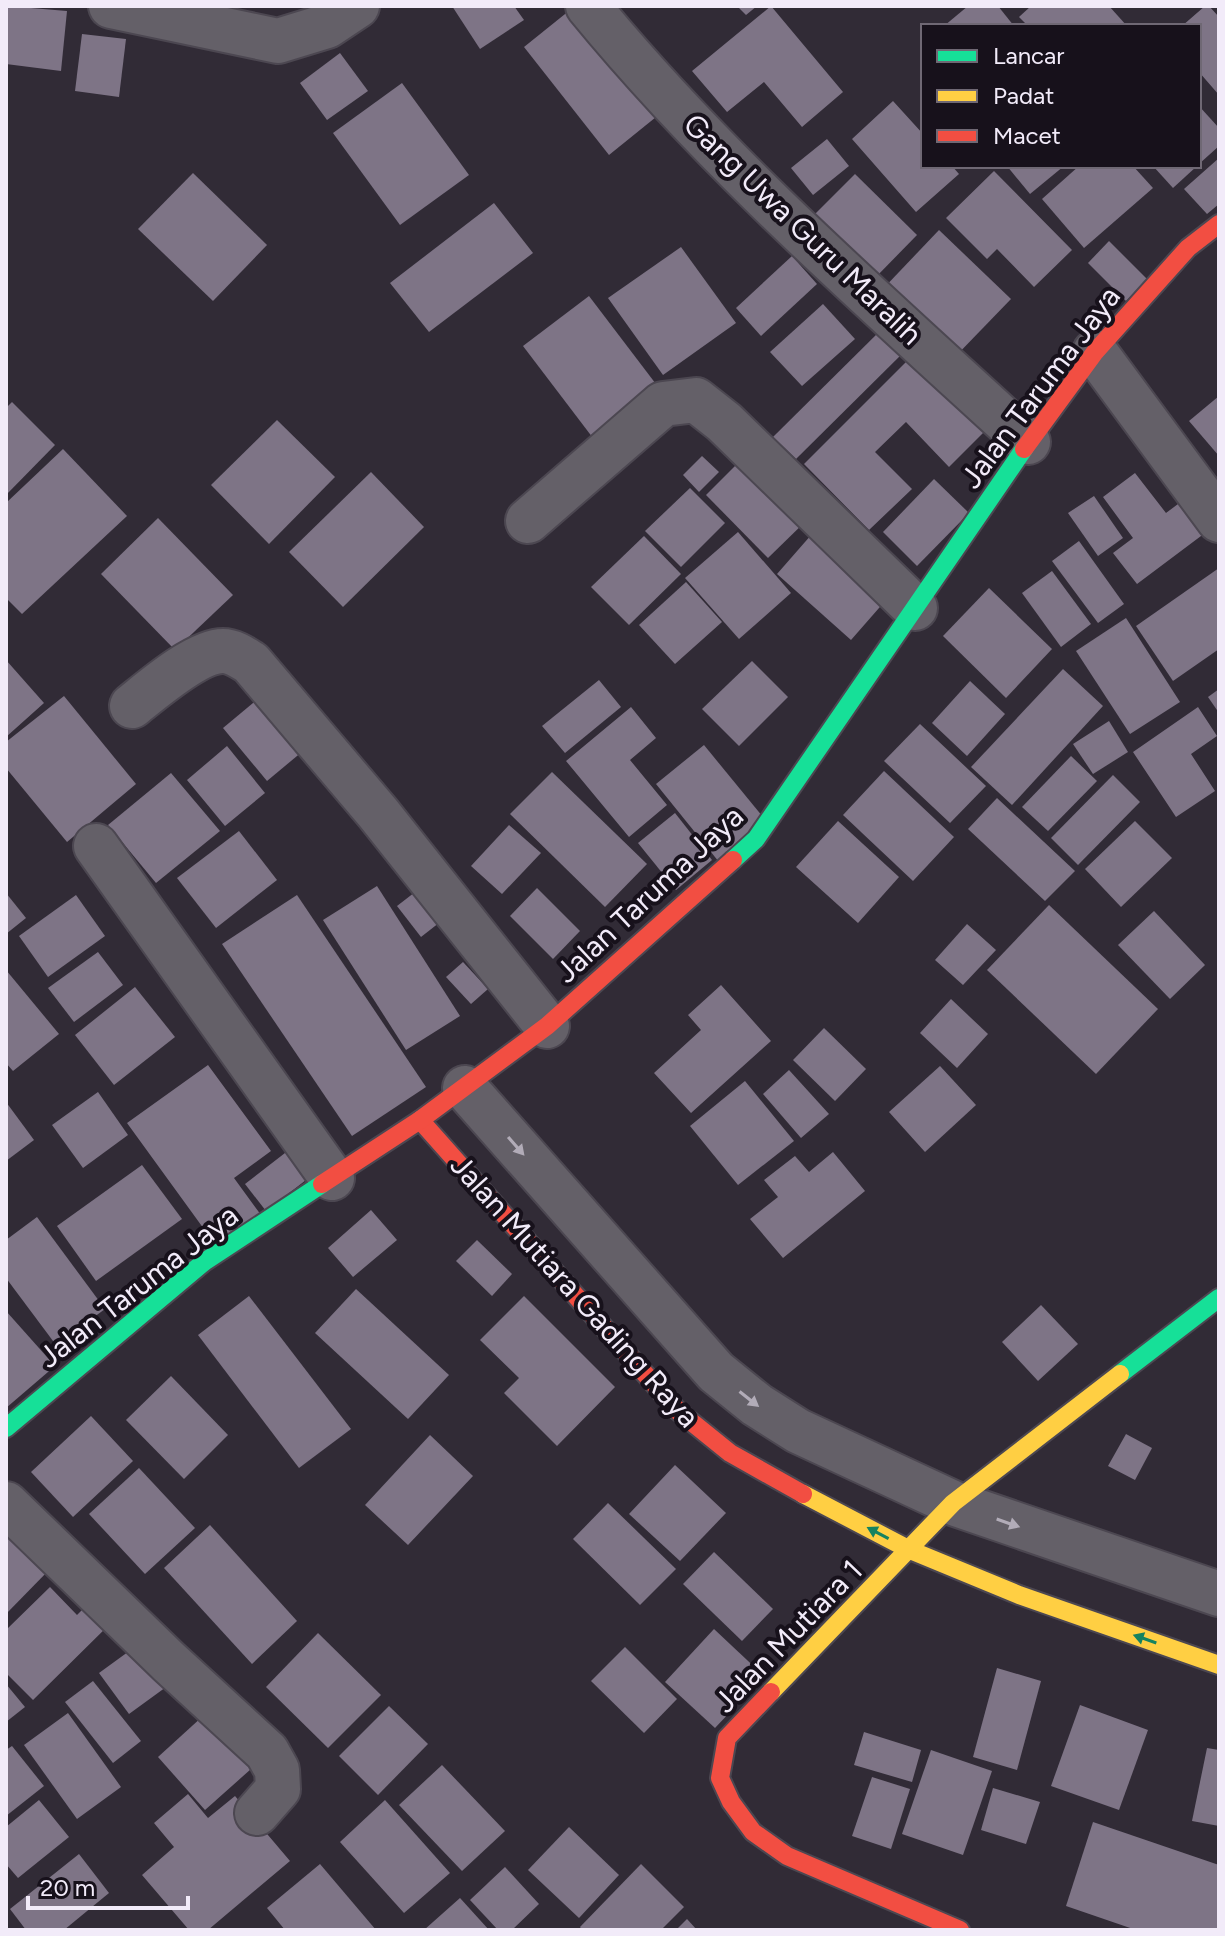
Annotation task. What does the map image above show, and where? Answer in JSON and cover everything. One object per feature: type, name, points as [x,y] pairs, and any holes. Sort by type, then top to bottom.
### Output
[{"type":"street","points":[[111,6],[278,41],[327,26],[357,6]]},
{"type":"street","name":"Gang Uwa Guru Maralih","points":[[588,6],[638,68],[765,199],[1028,442]]},
{"type":"street","name":"Jalan Taruma Jaya","points":[[6,1428],[204,1262],[420,1120],[547,1026],[756,839],[1028,442],[1095,352],[1188,248],[1219,224]]},
{"type":"street","points":[[1095,352],[1219,520]]},
{"type":"street","points":[[528,521],[663,404],[696,400],[724,422],[915,608]]},
{"type":"street","points":[[132,706],[170,676],[200,658],[222,651],[237,654],[251,663],[378,813],[547,1026]]},
{"type":"street","points":[[96,846],[332,1178]]},
{"type":"street","name":"Jalan Mutiara Gading Raya","points":[[465,1088],[716,1372],[757,1405],[798,1431],[953,1503],[1219,1594]]},
{"type":"street","name":"Jalan Mutiara Gading Raya","points":[[420,1120],[678,1411],[710,1439],[756,1469],[910,1550],[1019,1595],[1219,1665]]},
{"type":"street","name":"Jalan Mutiara 1","points":[[960,1930],[787,1856],[753,1832],[731,1802],[720,1778],[727,1738],[953,1503],[1219,1298]]},
{"type":"street","points":[[678,1411],[716,1372]]},
{"type":"street","points":[[6,1504],[158,1652],[267,1752],[277,1770],[278,1789],[257,1813]]},
{"type":"building","points":[[7,6],[67,11],[61,71],[6,64]]},
{"type":"building","points":[[452,6],[514,6],[524,20],[480,49]]},
{"type":"building","points":[[575,6],[661,113],[609,155],[524,47]]},
{"type":"building","points":[[737,6],[757,6],[746,15]]},
{"type":"building","points":[[771,6],[843,92],[802,127],[764,82],[727,112],[692,71]]},
{"type":"building","points":[[968,6],[998,6],[1012,24],[946,24]]},
{"type":"building","points":[[1031,6],[1109,6],[1125,24],[1026,24],[1019,17]]},
{"type":"building","points":[[1205,6],[1209,6],[1219,17],[1219,95],[1201,74],[1201,24],[1184,24]]},
{"type":"building","points":[[82,34],[126,39],[119,97],[75,91]]},
{"type":"building","points":[[340,53],[368,91],[327,120],[300,83]]},
{"type":"building","points":[[402,83],[469,175],[400,225],[333,133]]},
{"type":"building","points":[[893,101],[921,132],[921,168],[954,168],[959,174],[916,212],[852,139]]},
{"type":"building","points":[[1201,108],[1219,128],[1219,146],[1201,162]]},
{"type":"building","points":[[827,139],[849,166],[813,195],[791,168]]},
{"type":"building","points":[[1219,158],[1219,204],[1207,214],[1184,189]]},
{"type":"building","points":[[1009,168],[1062,168],[1030,194]]},
{"type":"building","points":[[1077,168],[1135,168],[1153,188],[1084,248],[1042,199]]},
{"type":"building","points":[[1155,168],[1195,168],[1173,188]]},
{"type":"building","points":[[994,171],[1072,250],[1034,287],[997,249],[987,259],[946,218]]},
{"type":"building","points":[[193,173],[267,245],[213,301],[138,229]]},
{"type":"building","points":[[855,174],[917,235],[874,279],[811,218]]},
{"type":"building","points":[[494,203],[533,253],[429,332],[390,283]]},
{"type":"building","points":[[939,230],[1011,299],[952,360],[880,292]]},
{"type":"building","points":[[1109,241],[1147,279],[1126,301],[1088,263]]},
{"type":"building","points":[[681,247],[736,323],[663,375],[608,298]]},
{"type":"building","points":[[792,256],[817,284],[761,336],[736,308]]},
{"type":"building","points":[[589,296],[662,392],[596,442],[523,346]]},
{"type":"building","points":[[823,304],[855,339],[802,386],[770,352]]},
{"type":"building","points":[[884,327],[906,350],[796,459],[773,437]]},
{"type":"building","points":[[915,353],[989,427],[949,467],[906,422],[875,452],[912,489],[869,530],[804,464]]},
{"type":"building","points":[[1219,396],[1219,456],[1189,421]]},
{"type":"building","points":[[12,402],[55,445],[6,495],[6,408]]},
{"type":"building","points":[[277,420],[335,477],[269,544],[211,485]]},
{"type":"building","points":[[63,449],[127,516],[22,614],[6,598],[6,503]]},
{"type":"building","points":[[746,455],[809,518],[768,558],[706,495]]},
{"type":"building","points":[[702,456],[719,472],[699,492],[683,475]]},
{"type":"building","points":[[371,472],[424,527],[343,607],[289,552]]},
{"type":"building","points":[[1135,473],[1166,513],[1190,495],[1213,527],[1137,584],[1113,553],[1133,538],[1103,497]]},
{"type":"building","points":[[934,479],[969,513],[917,566],[883,532]]},
{"type":"building","points":[[690,488],[725,523],[681,567],[645,531]]},
{"type":"building","points":[[1094,496],[1123,538],[1098,556],[1068,513]]},
{"type":"building","points":[[158,518],[233,595],[175,650],[101,574]]},
{"type":"building","points":[[819,526],[893,592],[851,640],[777,574]]},
{"type":"building","points":[[738,532],[791,593],[739,639],[685,578]]},
{"type":"building","points":[[644,536],[681,574],[629,625],[591,587]]},
{"type":"building","points":[[1079,541],[1124,604],[1098,623],[1052,561]]},
{"type":"building","points":[[1219,568],[1219,649],[1173,681],[1136,626]]},
{"type":"building","points":[[1052,571],[1091,624],[1061,647],[1022,593]]},
{"type":"building","points":[[686,582],[722,622],[675,664],[639,625]]},
{"type":"building","points":[[989,588],[1052,649],[1006,698],[943,636]]},
{"type":"building","points":[[1126,618],[1180,702],[1130,734],[1076,651]]},
{"type":"building","points":[[6,660],[44,703],[6,737]]},
{"type":"building","points":[[752,661],[788,697],[739,746],[702,709]]},
{"type":"building","points":[[1063,669],[1103,706],[1012,805],[971,767]]},
{"type":"building","points":[[599,680],[621,707],[565,753],[542,726]]},
{"type":"building","points":[[970,681],[1005,714],[967,756],[932,723]]},
{"type":"building","points":[[1219,689],[1219,713],[1208,697]]},
{"type":"building","points":[[265,693],[309,746],[267,781],[223,728]]},
{"type":"building","points":[[64,696],[136,784],[67,842],[6,768],[6,742]]},
{"type":"building","points":[[631,707],[656,738],[630,760],[667,805],[629,837],[566,761]]},
{"type":"building","points":[[1198,707],[1217,736],[1191,754],[1215,791],[1176,817],[1133,752]]},
{"type":"building","points":[[1109,721],[1128,752],[1093,774],[1073,744]]},
{"type":"building","points":[[920,724],[986,786],[950,823],[884,761]]},
{"type":"building","points":[[704,745],[767,822],[719,862],[656,784]]},
{"type":"building","points":[[227,746],[265,793],[225,826],[187,780]]},
{"type":"building","points":[[1071,756],[1097,781],[1048,831],[1022,807]]},
{"type":"building","points":[[884,771],[954,837],[913,881],[843,815]]},
{"type":"building","points":[[552,772],[647,864],[605,907],[510,814]]},
{"type":"building","points":[[171,773],[220,831],[156,883],[108,825]]},
{"type":"building","points":[[1113,775],[1140,802],[1078,865],[1051,838]]},
{"type":"building","points":[[997,798],[1075,871],[1045,901],[968,829]]},
{"type":"building","points":[[675,813],[712,860],[676,890],[638,843]]},
{"type":"building","points":[[838,821],[899,877],[858,923],[796,867]]},
{"type":"building","points":[[1135,821],[1172,858],[1121,907],[1085,869]]},
{"type":"building","points":[[509,825],[541,853],[502,894],[471,866]]},
{"type":"building","points":[[239,831],[277,880],[216,928],[177,878]]},
{"type":"building","points":[[377,886],[460,1016],[406,1050],[323,920]]},
{"type":"building","points":[[537,888],[580,931],[553,959],[510,916]]},
{"type":"building","points":[[419,889],[444,919],[421,937],[397,906]]},
{"type":"building","points":[[6,893],[26,918],[6,934]]},
{"type":"building","points":[[76,895],[105,936],[48,977],[19,936]]},
{"type":"building","points":[[297,895],[426,1087],[352,1136],[222,944]]},
{"type":"building","points":[[1049,905],[1158,1009],[1096,1074],[987,970]]},
{"type":"building","points":[[1154,911],[1205,965],[1170,999],[1118,945]]},
{"type":"building","points":[[967,924],[996,950],[963,985],[935,960]]},
{"type":"building","points":[[98,952],[123,985],[74,1022],[48,988]]},
{"type":"building","points":[[463,962],[488,989],[471,1004],[446,977]]},
{"type":"building","points":[[6,970],[59,1034],[13,1071],[6,1063]]},
{"type":"building","points":[[721,985],[771,1041],[691,1113],[654,1073],[701,1030],[688,1015]]},
{"type":"building","points":[[135,987],[175,1037],[114,1085],[75,1035]]},
{"type":"building","points":[[951,999],[988,1034],[957,1068],[920,1033]]},
{"type":"building","points":[[824,1028],[866,1069],[835,1101],[793,1060]]},
{"type":"building","points":[[208,1065],[271,1151],[234,1178],[261,1215],[217,1247],[127,1123]]},
{"type":"building","points":[[940,1066],[976,1105],[925,1152],[889,1112]]},
{"type":"building","points":[[789,1070],[829,1114],[801,1138],[763,1094]]},
{"type":"building","points":[[745,1081],[794,1141],[738,1185],[690,1126]]},
{"type":"building","points":[[98,1092],[128,1135],[83,1168],[52,1125]]},
{"type":"building","points":[[6,1102],[34,1140],[6,1161]]},
{"type":"building","points":[[294,1146],[315,1173],[266,1211],[245,1184]]},
{"type":"building","points":[[833,1152],[865,1191],[783,1258],[750,1219],[778,1197],[764,1180],[795,1156],[809,1172]]},
{"type":"building","points":[[142,1165],[182,1219],[96,1281],[57,1226]]},
{"type":"building","points":[[371,1210],[397,1240],[353,1277],[328,1248]]},
{"type":"building","points":[[37,1217],[105,1309],[56,1345],[6,1278],[6,1240]]},
{"type":"building","points":[[477,1240],[512,1274],[492,1296],[456,1261]]},
{"type":"building","points":[[356,1289],[449,1375],[408,1419],[315,1333]]},
{"type":"building","points":[[249,1296],[351,1429],[299,1468],[198,1335]]},
{"type":"building","points":[[524,1296],[615,1387],[557,1446],[504,1393],[519,1378],[480,1340]]},
{"type":"building","points":[[1041,1305],[1078,1344],[1038,1381],[1002,1342]]},
{"type":"building","points":[[6,1311],[55,1366],[6,1408]]},
{"type":"building","points":[[171,1376],[228,1435],[184,1479],[126,1420]]},
{"type":"building","points":[[91,1416],[133,1461],[73,1517],[31,1472]]},
{"type":"building","points":[[1126,1434],[1152,1448],[1135,1480],[1108,1466]]},
{"type":"building","points":[[430,1435],[473,1476],[408,1545],[365,1505]]},
{"type":"building","points":[[675,1465],[726,1513],[680,1561],[629,1514]]},
{"type":"building","points":[[139,1468],[195,1528],[145,1574],[89,1514]]},
{"type":"building","points":[[608,1503],[676,1569],[640,1605],[573,1539]]},
{"type":"building","points":[[210,1525],[297,1621],[252,1664],[164,1568]]},
{"type":"building","points":[[6,1528],[49,1570],[6,1614]]},
{"type":"building","points":[[714,1552],[773,1609],[742,1641],[683,1584]]},
{"type":"building","points":[[50,1587],[77,1615],[94,1598],[115,1619],[33,1700],[6,1673],[6,1630]]},
{"type":"building","points":[[714,1629],[764,1676],[715,1728],[665,1682]]},
{"type":"building","points":[[318,1633],[381,1695],[328,1748],[266,1687]]},
{"type":"building","points":[[143,1641],[173,1682],[129,1714],[99,1673]]},
{"type":"building","points":[[625,1647],[677,1699],[644,1733],[591,1681]]},
{"type":"building","points":[[997,1668],[1041,1681],[1017,1770],[973,1757]]},
{"type":"building","points":[[93,1681],[141,1741],[113,1763],[65,1702]]},
{"type":"building","points":[[6,1684],[25,1707],[6,1722]]},
{"type":"building","points":[[1080,1705],[1148,1730],[1119,1810],[1051,1786]]},
{"type":"building","points":[[389,1706],[428,1744],[378,1795],[339,1756]]},
{"type":"building","points":[[68,1713],[121,1787],[77,1819],[24,1745]]},
{"type":"building","points":[[203,1716],[251,1769],[205,1810],[158,1757]]},
{"type":"building","points":[[864,1732],[921,1750],[912,1782],[854,1765]]},
{"type":"building","points":[[12,1746],[44,1786],[6,1816],[6,1750]]},
{"type":"building","points":[[1207,1748],[1219,1750],[1219,1826],[1192,1821]]},
{"type":"building","points":[[931,1750],[992,1771],[963,1855],[902,1834]]},
{"type":"building","points":[[442,1765],[505,1831],[462,1871],[399,1805]]},
{"type":"building","points":[[872,1777],[910,1789],[891,1849],[852,1836]]},
{"type":"building","points":[[993,1788],[1040,1802],[1026,1844],[981,1830]]},
{"type":"building","points":[[188,1794],[208,1818],[235,1796],[290,1861],[208,1930],[189,1930],[142,1875],[174,1847],[154,1823]]},
{"type":"building","points":[[39,1800],[69,1837],[18,1878],[6,1864],[6,1827]]},
{"type":"building","points":[[385,1800],[450,1873],[404,1913],[340,1842]]},
{"type":"building","points":[[1093,1822],[1219,1865],[1219,1929],[1136,1930],[1066,1906]]},
{"type":"building","points":[[569,1827],[619,1875],[579,1918],[528,1870]]},
{"type":"building","points":[[79,1854],[109,1893],[64,1930],[26,1930],[10,1909]]},
{"type":"building","points":[[320,1864],[376,1930],[285,1930],[267,1908]]},
{"type":"building","points":[[641,1864],[684,1907],[661,1930],[582,1930],[580,1927]]},
{"type":"building","points":[[505,1867],[539,1904],[512,1930],[498,1930],[470,1900]]},
{"type":"building","points":[[460,1898],[489,1930],[424,1930]]},
{"type":"building","points":[[687,1919],[697,1930],[676,1930]]},
{"type":"traffic: fast","points":[[733,860],[756,839],[1024,449]]},
{"type":"traffic: fast","points":[[6,1428],[204,1262],[322,1184]]},
{"type":"traffic: fast","points":[[1120,1374],[1219,1298]]},
{"type":"traffic: slow","points":[[771,1692],[953,1503],[1120,1374]]},
{"type":"traffic: slow","points":[[803,1494],[910,1550],[1019,1595],[1219,1665]]},
{"type":"traffic: jam","points":[[1024,449],[1095,352],[1188,248],[1219,224]]},
{"type":"traffic: jam","points":[[322,1184],[420,1120],[547,1026],[733,860]]},
{"type":"traffic: jam","points":[[420,1120],[678,1411],[730,1453],[803,1494]]},
{"type":"traffic: jam","points":[[771,1692],[727,1738],[720,1778],[731,1802],[753,1832],[787,1856],[960,1930]]}]
